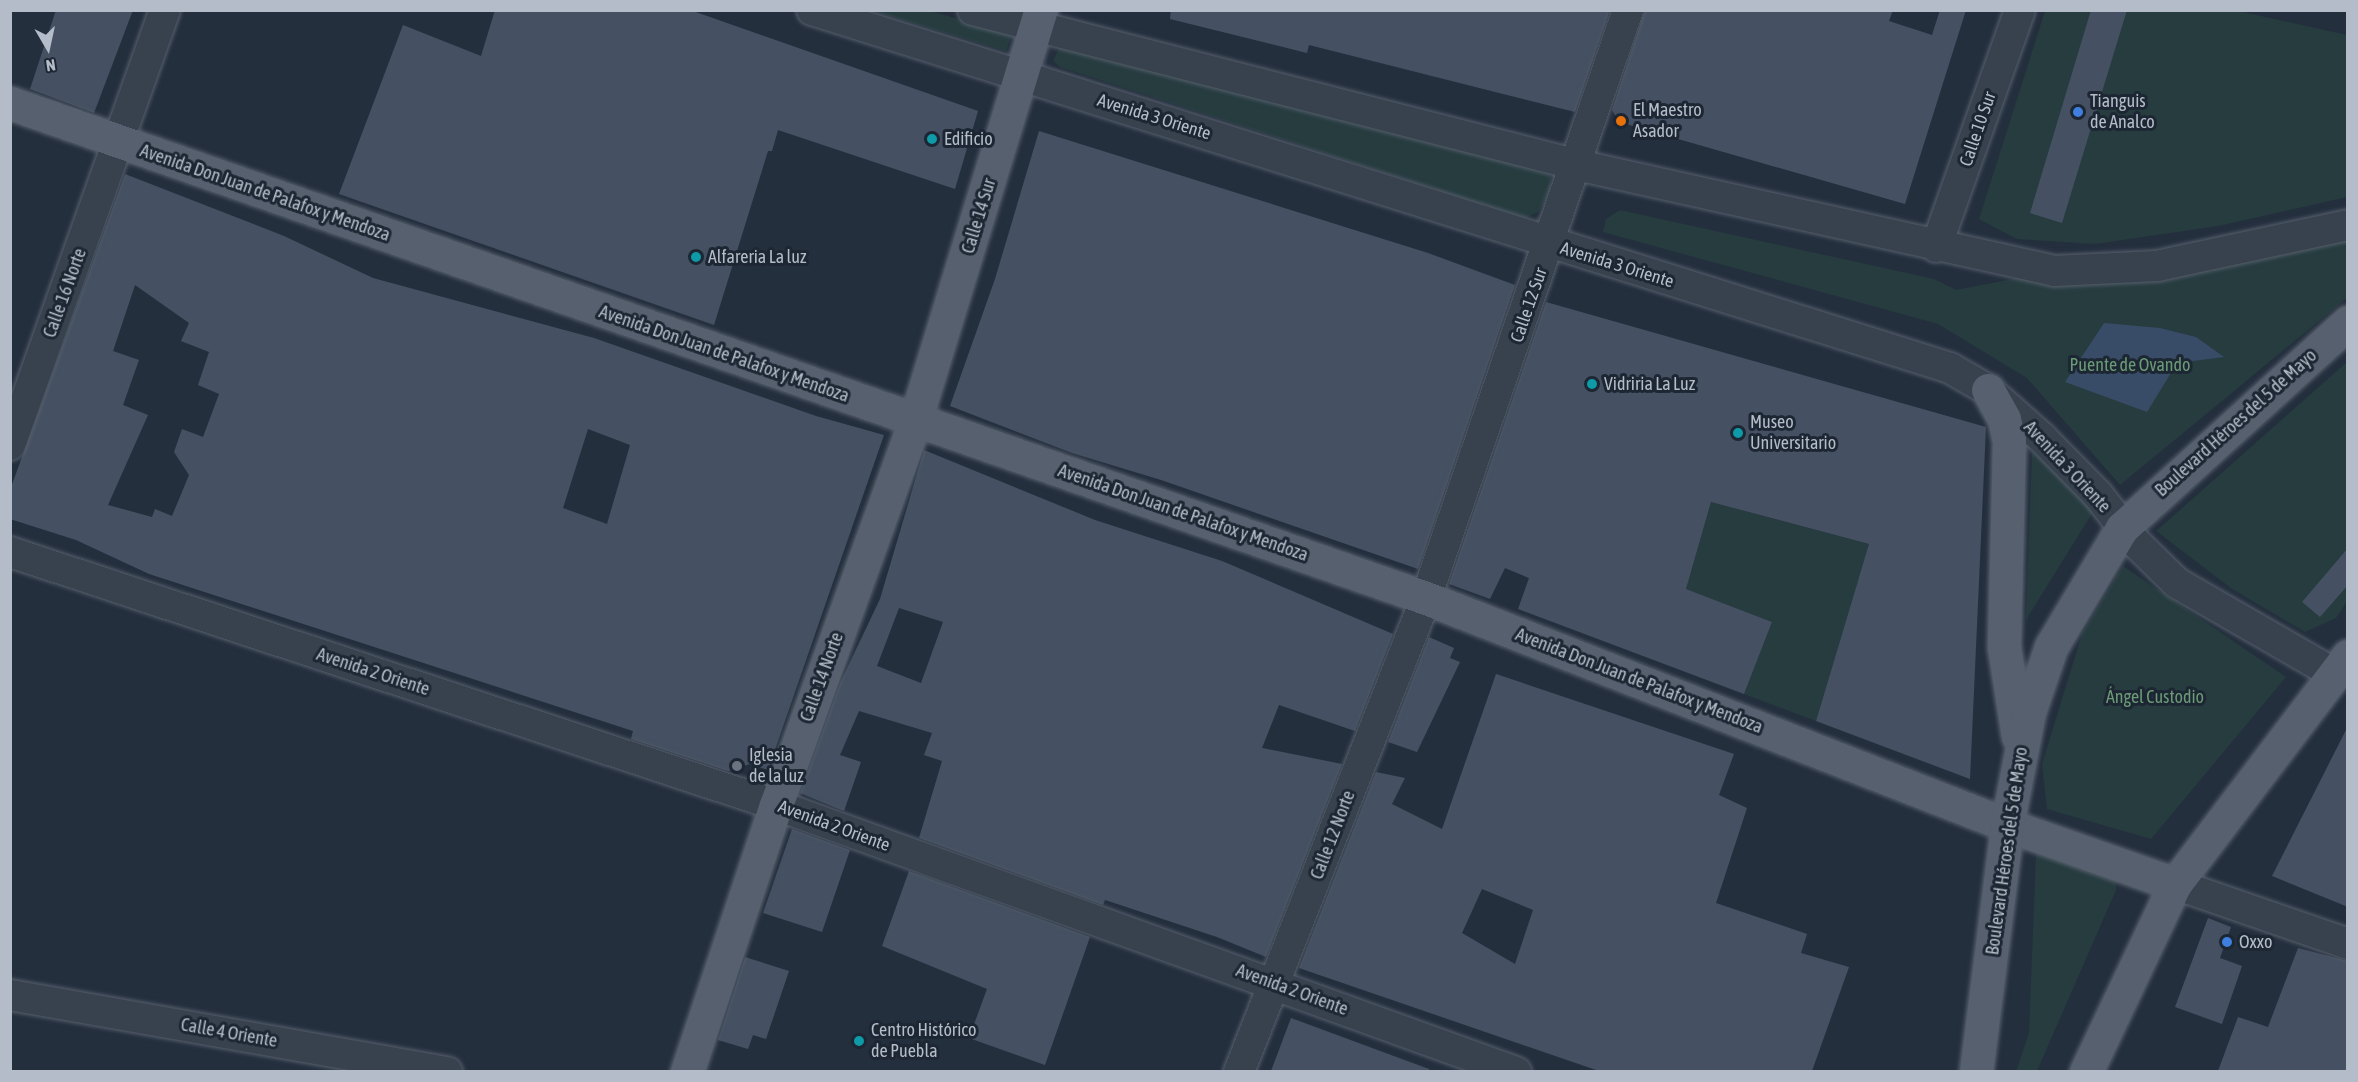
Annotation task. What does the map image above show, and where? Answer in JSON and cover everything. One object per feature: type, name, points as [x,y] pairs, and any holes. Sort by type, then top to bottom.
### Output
[{"type":"main road","name":"Calle 14 Sur","points":[[915,421],[1038,20]]},
{"type":"main road","name":"Avenida Don Juan de Palafox y Mendoza","points":[[10,103],[1426,598],[2007,825],[2175,884]]},
{"type":"main road","name":"Boulevard Héroes del 5 de Mayo","points":[[1976,1071],[2007,825],[2020,752],[2050,647],[2122,528],[2348,322]]},
{"type":"main road","points":[[1988,390],[2001,410],[2009,440],[2004,647],[2020,752]]},
{"type":"main road","name":"Calle 14 Norte","points":[[687,1071],[776,805],[915,421]]},
{"type":"main road","points":[[2086,1071],[2175,884],[2341,665]]},
{"type":"street","name":"Calle 16 Norte","points":[[10,445],[165,10]]},
{"type":"street","name":"Avenida 3 Oriente","points":[[812,10],[1550,245],[1950,368],[1988,390],[2079,474],[2122,528],[2161,568],[2197,597],[2341,665]]},
{"type":"street","points":[[973,10],[1038,20],[1577,165],[1936,247],[2054,271],[2104,271],[2157,266],[2348,225]]},
{"type":"street","name":"Calle 12 Sur","points":[[1426,598],[1550,245],[1628,10]]},
{"type":"street","name":"Calle 10 Sur","points":[[1936,247],[2020,10]]},
{"type":"street","name":"Avenida 2 Oriente","points":[[10,552],[776,805],[1516,1071]]},
{"type":"street","name":"Calle 12 Norte","points":[[1239,1071],[1426,598]]},
{"type":"street","name":"Avenida Don Juan de Palafox y Mendoza","points":[[2175,884],[2348,944]]},
{"type":"street","name":"Calle 4 Oriente","points":[[10,995],[447,1071]]},
{"type":"green space","points":[[873,11],[930,11],[1012,34],[1006,51]]},
{"type":"green space","points":[[2045,11],[2238,11],[2347,35],[2347,197],[2218,226],[2095,244],[2017,239],[1979,219]]},
{"type":"green space","points":[[1065,47],[1543,164],[1551,178],[1550,192],[1538,212],[1525,218],[1060,67],[1053,61],[1059,48]]},
{"type":"green space","name":"Puente de Ovando","points":[[1620,210],[1934,279],[1956,290],[2023,277],[2164,281],[2347,231],[2347,298],[2120,485],[2027,378],[1938,324],[1603,232],[1606,219]]},
{"type":"green space","points":[[2347,362],[2348,600],[2336,618],[2305,632],[2232,589],[2156,531]]},
{"type":"green space","points":[[2040,450],[2096,507],[2026,620],[2032,452]]},
{"type":"green space","points":[[1711,502],[1913,556],[1888,589],[1858,581],[1816,721],[1744,694],[1772,622],[1686,589]]},
{"type":"green space","name":"Ángel Custodio","points":[[2123,566],[2286,677],[2151,839],[2047,809],[2042,764],[2082,634]]},
{"type":"green space","points":[[2045,847],[2116,878],[2116,890],[2037,1071],[2016,1072],[2029,1033],[2036,855]]},
{"type":"water","points":[[2104,323],[2160,328],[2196,337],[2224,357],[2177,363],[2147,412],[2065,382]]},
{"type":"building","points":[[56,10],[133,10],[94,113],[30,89]]},
{"type":"building","points":[[495,10],[690,10],[978,111],[955,189],[778,130],[772,151],[768,151],[714,325],[339,194],[403,25],[481,56]]},
{"type":"building","points":[[1171,10],[1610,10],[1575,112],[1309,45],[1307,53],[1170,19]]},
{"type":"building","points":[[1645,10],[1893,10],[1889,21],[1932,35],[1940,10],[1966,10],[1905,204],[1619,122],[1612,110]]},
{"type":"building","name":"Tianguis de Analco","points":[[2091,10],[2127,10],[2062,223],[2030,213]]},
{"type":"building","points":[[1039,131],[1428,253],[1515,285],[1418,569],[1161,480],[1072,453],[950,406],[995,279]]},
{"type":"building","points":[[125,174],[284,236],[373,278],[594,338],[816,416],[884,435],[768,770],[750,764],[728,771],[631,739],[633,731],[149,574],[76,540],[10,519],[10,490]],"holes":[[[135,285],[189,323],[181,341],[209,352],[198,385],[219,394],[203,437],[182,429],[174,452],[189,475],[172,516],[155,509],[152,517],[108,505],[148,415],[123,405],[139,360],[113,351]],[[588,429],[630,445],[607,524],[563,508]]]},
{"type":"building","points":[[1546,302],[1986,427],[1970,779],[1816,721],[1869,544],[1711,502],[1686,589],[1772,622],[1744,694],[1518,609],[1529,578],[1505,568],[1490,599],[1449,584]]},
{"type":"building","points":[[924,450],[1095,520],[1222,561],[1393,634],[1355,731],[1279,705],[1262,748],[1342,764],[1266,957],[1217,937],[1105,900],[1103,905],[919,838],[942,761],[924,755],[932,733],[859,711],[840,755],[861,762],[844,811],[800,793],[840,683],[880,599]],"holes":[[[899,608],[943,622],[921,683],[877,666]]]},
{"type":"building","points":[[2348,548],[2348,585],[2320,617],[2302,602]]},
{"type":"building","points":[[1429,637],[1454,648],[1450,658],[1460,662],[1417,752],[1388,742]]},
{"type":"building","points":[[1496,674],[1734,754],[1719,795],[1747,808],[1716,903],[1807,934],[1801,953],[1849,967],[1812,1071],[1599,1071],[1299,968],[1376,772],[1405,778],[1392,804],[1442,829]],"holes":[[[1482,889],[1533,910],[1515,964],[1462,933]]]},
{"type":"building","points":[[2348,726],[2348,907],[2272,876]]},
{"type":"building","points":[[792,829],[850,850],[822,932],[763,913]]},
{"type":"building","points":[[909,871],[1090,937],[1045,1065],[969,1038],[987,989],[882,946]]},
{"type":"building","points":[[2208,918],[2231,927],[2220,958],[2242,966],[2222,1024],[2175,1007]]},
{"type":"building","points":[[2298,948],[2348,961],[2348,1071],[2218,1071],[2238,1017],[2268,1027]]},
{"type":"building","points":[[745,957],[789,971],[766,1039],[753,1035],[748,1049],[718,1040]]},
{"type":"building","points":[[1291,1018],[1429,1069],[1429,1071],[1271,1071]]},
{"type":"place","name":"Tianguis de Analco","points":[[2078,112]]},
{"type":"place","name":"El Maestro Asador","points":[[1621,121]]},
{"type":"place","name":"Edificio","points":[[932,139]]},
{"type":"place","name":"Alfareria La luz","points":[[696,257]]},
{"type":"place","name":"Vidriria La Luz","points":[[1592,384]]},
{"type":"place","name":"Museo Universitario","points":[[1738,433]]},
{"type":"place","name":"Iglesia de la luz","points":[[737,766]]},
{"type":"place","name":"Oxxo","points":[[2227,942]]},
{"type":"place","name":"Centro Histórico de Puebla","points":[[859,1041]]}]
